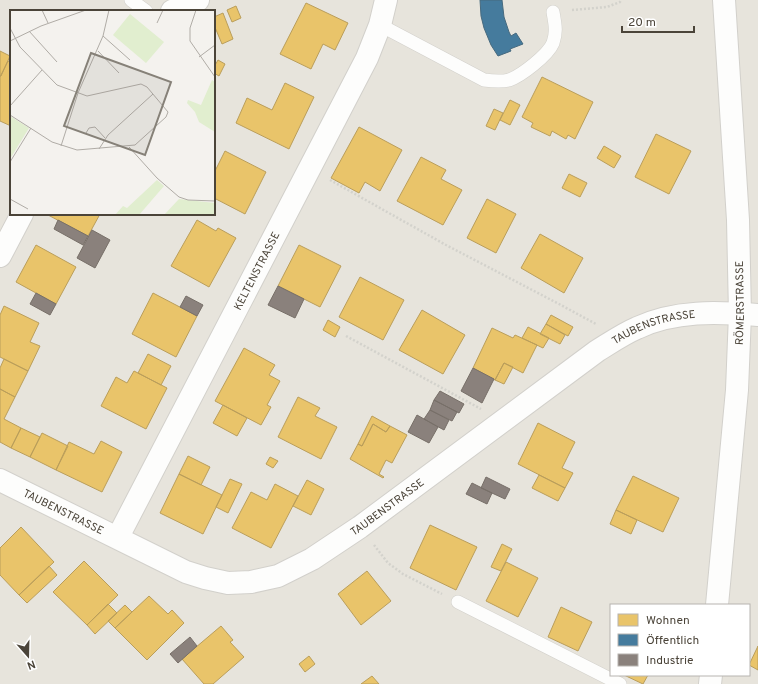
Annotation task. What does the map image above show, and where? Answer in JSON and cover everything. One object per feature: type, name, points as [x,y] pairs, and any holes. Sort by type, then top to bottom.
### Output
[{"type":"street","points":[[174,10],[198,0]]},
{"type":"street","name":"KELTENSTRASSE","points":[[118,537],[367,58],[380,25],[386,0]]},
{"type":"street","name":"RÖMERSTRASSE","points":[[717,604],[737,390],[749,314],[738,220],[724,0]]},
{"type":"street","points":[[0,256],[21,215]]},
{"type":"street","name":"TAUBENSTRASSE","points":[[0,480],[118,537],[186,572],[228,583],[251,582],[278,576],[312,559],[360,527],[597,351],[619,337],[656,320],[675,315],[697,313],[749,314]]},
{"type":"lane","points":[[131,0],[145,10]]},
{"type":"lane","points":[[380,25],[484,80],[495,82],[509,80],[523,73],[541,59],[553,44],[556,28],[553,12]]},
{"type":"lane","points":[[458,602],[620,684]]},
{"type":"path","points":[[553,12],[607,7],[620,2],[621,0]]},
{"type":"path","points":[[310,169],[446,245],[619,337]]},
{"type":"path","points":[[346,336],[477,407]]},
{"type":"path","points":[[360,527],[388,563],[403,574],[458,602]]},
{"type":"shaded area","points":[[0,0],[758,0],[758,684],[0,684]]},
{"type":"building: Wohnen","points":[[306,3],[348,23],[335,50],[323,44],[311,69],[280,54]]},
{"type":"building: Wohnen","points":[[236,6],[241,18],[232,22],[227,10]]},
{"type":"building: Wohnen","points":[[223,13],[233,39],[222,44],[215,27],[215,17]]},
{"type":"building: Wohnen","points":[[0,51],[10,56],[1,76],[0,76]]},
{"type":"building: Wohnen","points":[[218,60],[225,64],[219,76],[215,74],[215,65]]},
{"type":"building: Wohnen","points":[[8,61],[10,62],[10,126],[0,121],[0,77]]},
{"type":"building: Wohnen","points":[[542,77],[593,102],[575,139],[568,135],[566,139],[552,131],[550,136],[531,127],[533,123],[522,117]]},
{"type":"building: Wohnen","points":[[285,83],[314,97],[289,149],[236,123],[247,98],[272,110]]},
{"type":"building: Wohnen","points":[[510,100],[520,105],[510,125],[500,120]]},
{"type":"building: Wohnen","points":[[494,109],[503,113],[495,130],[486,126]]},
{"type":"building: Wohnen","points":[[359,127],[402,150],[380,191],[365,182],[359,193],[331,178]]},
{"type":"building: Wohnen","points":[[656,134],[691,151],[669,194],[635,177]]},
{"type":"building: Wohnen","points":[[604,146],[621,156],[614,168],[597,158]]},
{"type":"building: Wohnen","points":[[225,151],[266,172],[245,214],[215,199],[215,171]]},
{"type":"building: Wohnen","points":[[421,157],[446,170],[441,179],[462,190],[443,225],[397,201]]},
{"type":"building: Wohnen","points":[[569,174],[587,183],[580,197],[562,188]]},
{"type":"building: Wohnen","points":[[487,199],[516,214],[496,253],[467,238]]},
{"type":"building: Wohnen","points":[[48,215],[99,215],[88,236]]},
{"type":"building: Wohnen","points":[[197,220],[216,231],[218,228],[236,238],[209,287],[171,266]]},
{"type":"building: Wohnen","points":[[540,234],[583,258],[564,293],[521,268]]},
{"type":"building: Wohnen","points":[[36,245],[76,267],[56,304],[16,282]]},
{"type":"building: Wohnen","points":[[299,245],[341,266],[320,307],[278,286]]},
{"type":"building: Wohnen","points":[[360,277],[404,300],[383,340],[339,317]]},
{"type":"building: Wohnen","points":[[153,293],[197,316],[176,357],[132,334]]},
{"type":"building: Wohnen","points":[[4,306],[39,323],[30,342],[40,346],[28,371],[0,357],[0,315]]},
{"type":"building: Wohnen","points":[[422,310],[465,335],[443,374],[399,350]]},
{"type":"building: Wohnen","points":[[551,315],[573,327],[568,336],[546,324]]},
{"type":"building: Wohnen","points":[[328,320],[340,327],[335,337],[323,330]]},
{"type":"building: Wohnen","points":[[546,324],[565,335],[560,344],[540,334]]},
{"type":"building: Wohnen","points":[[528,327],[549,338],[543,348],[522,338]]},
{"type":"building: Wohnen","points":[[492,328],[513,338],[515,335],[537,345],[523,373],[504,363],[495,380],[473,368]]},
{"type":"building: Wohnen","points":[[244,348],[275,365],[269,375],[280,381],[267,405],[271,407],[261,425],[215,401]]},
{"type":"building: Wohnen","points":[[148,354],[171,366],[161,385],[138,373]]},
{"type":"building: Wohnen","points":[[4,359],[28,371],[15,397],[0,389],[0,368]]},
{"type":"building: Wohnen","points":[[504,363],[513,367],[504,384],[495,380]]},
{"type":"building: Wohnen","points":[[134,371],[167,388],[146,429],[101,406],[116,377],[127,383]]},
{"type":"building: Wohnen","points":[[0,389],[15,397],[4,419],[21,428],[11,448],[0,442]]},
{"type":"building: Wohnen","points":[[298,397],[320,408],[315,416],[337,427],[321,459],[278,437]]},
{"type":"building: Wohnen","points":[[223,405],[247,418],[237,436],[213,423]]},
{"type":"building: Wohnen","points":[[372,416],[390,426],[386,432],[373,424],[362,446],[358,444]]},
{"type":"building: Wohnen","points":[[538,423],[575,442],[562,468],[573,473],[565,488],[518,464]]},
{"type":"building: Wohnen","points":[[373,424],[386,432],[390,426],[407,435],[392,463],[386,460],[379,474],[384,477],[383,478],[350,459],[358,444],[362,446]]},
{"type":"building: Wohnen","points":[[21,428],[40,437],[30,457],[11,448]]},
{"type":"building: Wohnen","points":[[42,433],[68,446],[56,470],[30,457]]},
{"type":"building: Wohnen","points":[[101,441],[122,452],[102,492],[56,470],[69,442],[94,454]]},
{"type":"building: Wohnen","points":[[188,456],[210,467],[201,485],[179,474]]},
{"type":"building: Wohnen","points":[[270,457],[278,461],[273,468],[266,464]]},
{"type":"building: Wohnen","points":[[179,474],[222,495],[203,534],[160,513]]},
{"type":"building: Wohnen","points":[[539,475],[565,488],[558,501],[532,488]]},
{"type":"building: Wohnen","points":[[633,476],[679,498],[663,532],[616,510]]},
{"type":"building: Wohnen","points":[[230,479],[242,484],[228,513],[216,507]]},
{"type":"building: Wohnen","points":[[307,480],[324,489],[311,515],[293,506]]},
{"type":"building: Wohnen","points":[[275,484],[298,496],[271,548],[232,528],[251,492],[267,500]]},
{"type":"building: Wohnen","points":[[616,510],[637,520],[631,534],[610,524]]},
{"type":"building: Wohnen","points":[[430,525],[477,547],[456,590],[410,568]]},
{"type":"building: Wohnen","points":[[21,527],[54,562],[19,595],[0,575],[0,548]]},
{"type":"building: Wohnen","points":[[502,544],[512,549],[501,571],[491,567]]},
{"type":"building: Wohnen","points":[[84,561],[118,595],[87,625],[53,592]]},
{"type":"building: Wohnen","points":[[506,562],[538,578],[518,617],[486,601]]},
{"type":"building: Wohnen","points":[[49,566],[57,575],[27,603],[19,595]]},
{"type":"building: Wohnen","points":[[367,571],[391,601],[361,625],[338,594]]},
{"type":"building: Wohnen","points":[[149,596],[168,614],[172,610],[184,623],[147,660],[115,628]]},
{"type":"building: Wohnen","points":[[108,604],[117,613],[95,634],[87,625]]},
{"type":"building: Wohnen","points":[[125,605],[132,612],[115,628],[108,621]]},
{"type":"building: Wohnen","points":[[561,607],[592,622],[578,651],[548,637]]},
{"type":"building: Wohnen","points":[[221,626],[233,640],[230,642],[244,657],[213,684],[204,684],[182,659]]},
{"type":"building: Wohnen","points":[[758,646],[758,670],[750,666]]},
{"type":"building: Wohnen","points":[[309,656],[315,664],[305,672],[299,664]]},
{"type":"building: Wohnen","points":[[372,676],[379,684],[361,684]]},
{"type":"building: Wohnen","points":[[626,676],[647,676],[643,684]]},
{"type":"building: Öffentlich","points":[[480,0],[502,0],[504,17],[509,32],[511,36],[516,33],[523,44],[498,56],[491,45],[484,28],[481,16]]},
{"type":"building: Industrie","points":[[58,220],[88,236],[83,245],[54,229]]},
{"type":"building: Industrie","points":[[92,230],[110,240],[95,268],[77,258]]},
{"type":"building: Industrie","points":[[278,286],[304,299],[295,318],[268,305]]},
{"type":"building: Industrie","points":[[36,293],[56,304],[50,315],[30,304]]},
{"type":"building: Industrie","points":[[186,296],[203,305],[197,316],[180,307]]},
{"type":"building: Industrie","points":[[473,368],[494,379],[482,403],[461,391]]},
{"type":"building: Industrie","points":[[440,391],[464,404],[459,413],[434,400]]},
{"type":"building: Industrie","points":[[434,400],[457,412],[452,421],[430,410]]},
{"type":"building: Industrie","points":[[430,410],[449,420],[444,430],[424,419]]},
{"type":"building: Industrie","points":[[417,415],[438,427],[429,443],[408,432]]},
{"type":"building: Industrie","points":[[486,477],[510,489],[505,499],[481,488]]},
{"type":"building: Industrie","points":[[472,483],[492,493],[487,504],[466,494]]},
{"type":"building: Industrie","points":[[190,637],[197,646],[178,663],[170,654]]}]
